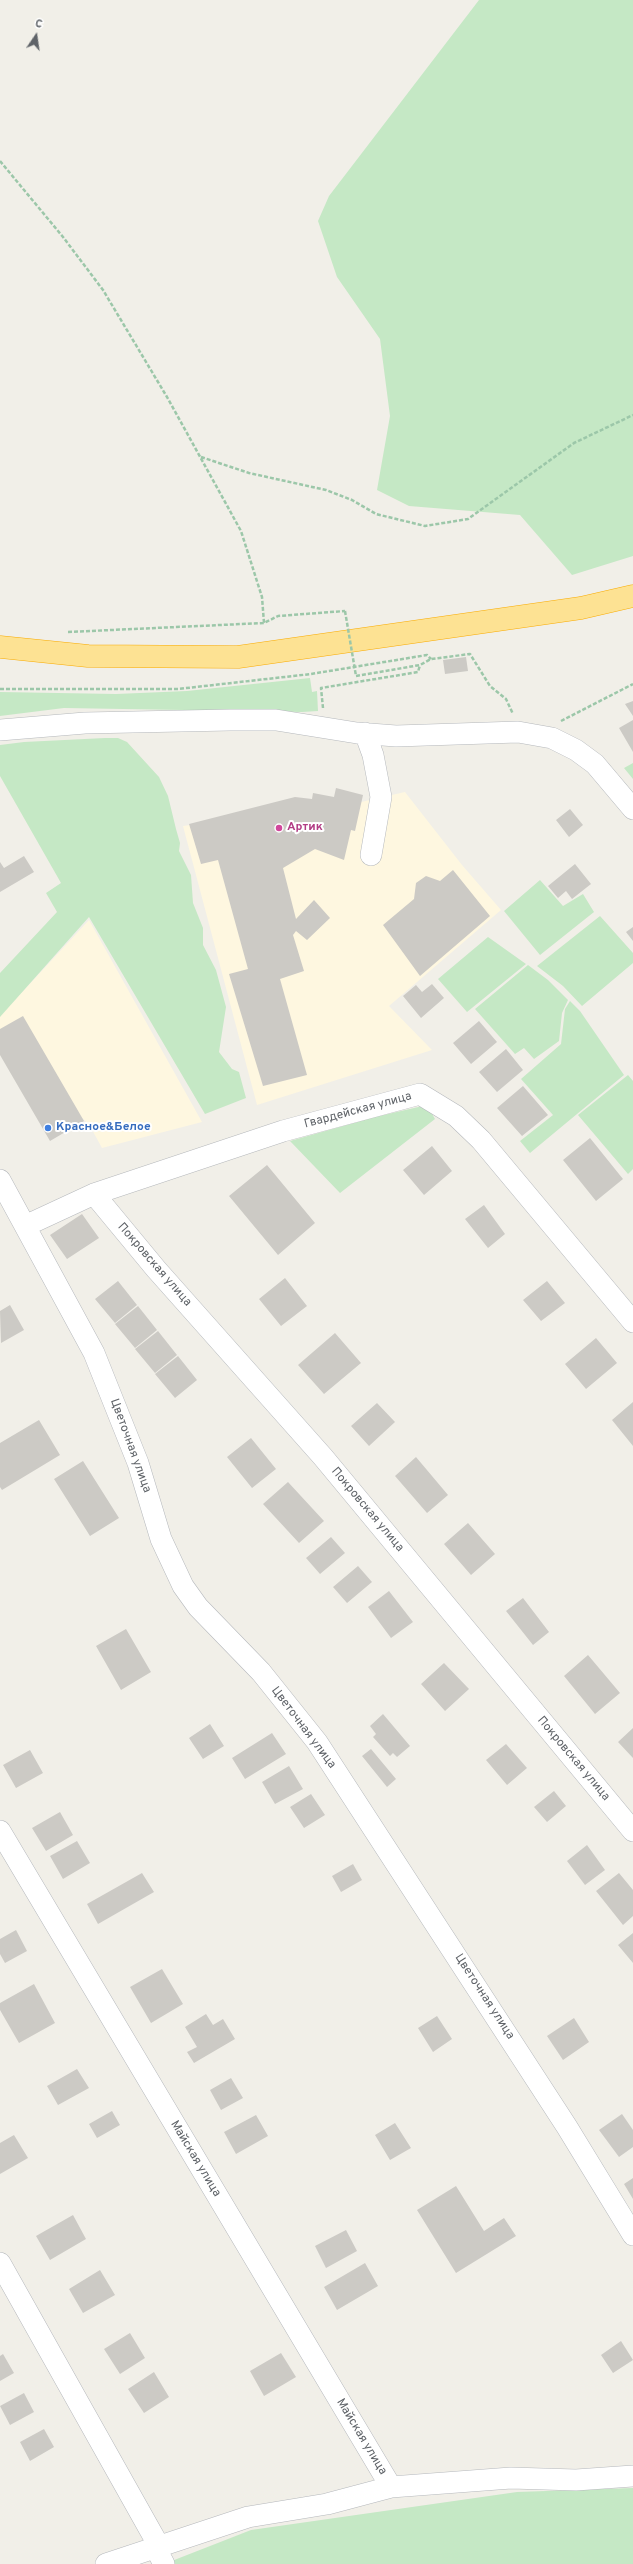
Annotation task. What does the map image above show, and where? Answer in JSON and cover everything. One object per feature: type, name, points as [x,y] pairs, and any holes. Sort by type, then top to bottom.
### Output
[{"type":"highway","points":[[0,662],[88,656],[238,657],[581,608],[633,596]]},
{"type":"highway","points":[[0,647],[88,656]]},
{"type":"street","points":[[0,730],[85,723],[276,720],[325,728],[396,736],[518,732],[552,738],[576,750],[595,764],[633,809]]},
{"type":"street","points":[[366,733],[373,755],[381,798],[370,856]]},
{"type":"street","name":"Гвардейская улица","points":[[25,1226],[94,1194],[283,1131],[420,1094],[456,1116],[481,1140],[633,1322]]},
{"type":"street","name":"Цветочная улица","points":[[0,1180],[69,1304],[100,1364],[138,1463],[161,1539],[183,1586],[198,1607],[261,1672],[317,1742],[563,2121],[633,2235]]},
{"type":"street","name":"Покровская улица","points":[[94,1194],[156,1269],[323,1458],[633,1831]]},
{"type":"street","name":"Майская улица","points":[[0,1831],[391,2487]]},
{"type":"street","points":[[0,2262],[158,2550]]},
{"type":"street","points":[[106,2564],[158,2550],[248,2517],[327,2504],[391,2487],[510,2478],[576,2480],[633,2476]]},
{"type":"path","points":[[0,161],[63,236],[103,290],[132,335],[241,531],[262,597],[264,623]]},
{"type":"path","points":[[201,457],[248,473],[326,490],[352,500],[376,514],[425,526],[468,519],[574,443],[633,415]]},
{"type":"path","points":[[60,632],[114,632],[264,623],[278,616],[345,611],[356,676],[420,665],[431,659],[470,654],[490,686],[506,698],[514,714],[518,732]]},
{"type":"path","points":[[0,689],[178,689],[312,674],[427,654],[431,659]]},
{"type":"path","points":[[325,728],[321,688],[418,672],[420,665]]},
{"type":"path","points":[[559,722],[633,684]]},
{"type":"shaded area","points":[[405,792],[462,865],[501,910],[389,1006],[432,1050],[257,1105],[183,826],[361,802]]},
{"type":"shaded area","points":[[89,920],[202,1122],[102,1148],[90,1126],[0,1033],[0,1016]]},
{"type":"green space","points":[[479,0],[633,0],[633,556],[572,575],[520,515],[409,506],[377,490],[390,416],[380,339],[337,277],[318,221],[329,196]]},
{"type":"green space","points":[[310,678],[312,692],[317,691],[318,711],[64,708],[0,716],[0,692],[116,694],[187,691]]},
{"type":"green space","points":[[118,738],[127,742],[159,777],[168,796],[180,843],[179,851],[191,875],[193,903],[203,928],[203,945],[216,970],[226,1007],[219,1052],[232,1069],[239,1072],[246,1098],[205,1114],[89,917],[0,1017],[0,973],[57,912],[46,893],[61,883],[0,776],[0,745],[24,742]]},
{"type":"green space","points":[[633,763],[633,779],[624,768]]},
{"type":"green space","points":[[540,880],[563,906],[583,894],[594,912],[540,955],[504,911]]},
{"type":"green space","points":[[600,916],[633,953],[633,963],[582,1006],[563,986],[537,966]]},
{"type":"green space","points":[[488,937],[526,964],[467,1012],[438,979]]},
{"type":"green space","points":[[528,965],[548,980],[568,1000],[562,1013],[559,1041],[534,1059],[524,1048],[515,1054],[475,1009]]},
{"type":"green space","points":[[570,1001],[580,1011],[624,1075],[530,1153],[520,1141],[553,1115],[521,1079],[561,1044],[565,1009]]},
{"type":"green space","points":[[628,1075],[633,1081],[633,1169],[628,1174],[578,1115]]},
{"type":"green space","points":[[427,1105],[435,1119],[340,1193],[290,1141],[375,1117]]},
{"type":"green space","points":[[633,2488],[633,2564],[164,2564],[251,2530],[517,2492]]},
{"type":"building","points":[[466,657],[468,671],[445,674],[443,660]]},
{"type":"building","points":[[633,701],[633,716],[625,704]]},
{"type":"building","points":[[633,720],[633,752],[619,728]]},
{"type":"building","points":[[336,788],[363,795],[355,831],[351,830],[344,860],[315,849],[283,868],[296,919],[314,900],[330,918],[307,940],[296,931],[293,935],[304,971],[280,979],[307,1075],[263,1086],[229,974],[248,969],[218,860],[201,864],[189,824],[295,797],[312,799],[313,793],[334,797]]},
{"type":"building","points":[[570,809],[583,825],[569,837],[556,820]]},
{"type":"building","points":[[24,856],[34,872],[0,892],[0,862],[4,868]]},
{"type":"building","points":[[575,864],[591,884],[572,899],[566,891],[558,898],[548,886]]},
{"type":"building","points":[[453,870],[490,916],[420,976],[383,925],[414,899],[416,883],[426,876],[440,881]]},
{"type":"building","points":[[633,927],[633,941],[626,932]]},
{"type":"building","points":[[432,984],[444,998],[421,1018],[403,996],[416,985],[422,992]]},
{"type":"building","points":[[23,1016],[84,1121],[50,1141],[0,1055],[0,1029]]},
{"type":"building","points":[[479,1021],[497,1042],[471,1064],[453,1043]]},
{"type":"building","points":[[506,1049],[523,1070],[497,1092],[479,1072]]},
{"type":"building","points":[[523,1086],[548,1115],[522,1136],[497,1108]]},
{"type":"building","points":[[590,1138],[623,1179],[596,1201],[563,1160]]},
{"type":"building","points":[[432,1146],[452,1171],[424,1195],[403,1170]]},
{"type":"building","points":[[267,1165],[315,1223],[278,1255],[229,1196]]},
{"type":"building","points":[[484,1205],[505,1234],[488,1248],[465,1219]]},
{"type":"building","points":[[82,1214],[99,1238],[67,1259],[50,1235]]},
{"type":"building","points":[[285,1278],[307,1306],[281,1326],[259,1299]]},
{"type":"building","points":[[118,1281],[137,1305],[115,1323],[95,1299]]},
{"type":"building","points":[[547,1281],[565,1303],[541,1321],[523,1300]]},
{"type":"building","points":[[10,1305],[24,1330],[1,1343],[0,1311]]},
{"type":"building","points":[[138,1306],[157,1330],[135,1348],[115,1324]]},
{"type":"building","points":[[158,1331],[177,1355],[155,1373],[135,1349]]},
{"type":"building","points":[[335,1333],[361,1363],[324,1394],[298,1365]]},
{"type":"building","points":[[596,1338],[617,1363],[586,1389],[565,1364]]},
{"type":"building","points":[[178,1356],[197,1380],[175,1398],[155,1374]]},
{"type":"building","points":[[633,1402],[633,1446],[612,1420]]},
{"type":"building","points":[[377,1403],[395,1422],[369,1446],[351,1426]]},
{"type":"building","points":[[39,1420],[60,1455],[2,1490],[0,1487],[0,1443]]},
{"type":"building","points":[[251,1438],[276,1469],[252,1488],[227,1457]]},
{"type":"building","points":[[416,1457],[448,1495],[427,1513],[395,1476]]},
{"type":"building","points":[[83,1461],[119,1518],[90,1536],[54,1479]]},
{"type":"building","points":[[288,1482],[324,1521],[299,1543],[263,1504]]},
{"type":"building","points":[[468,1523],[495,1554],[471,1575],[444,1544]]},
{"type":"building","points":[[331,1537],[345,1553],[320,1574],[306,1558]]},
{"type":"building","points":[[358,1566],[372,1582],[347,1603],[333,1587]]},
{"type":"building","points":[[389,1591],[413,1622],[391,1638],[368,1607]]},
{"type":"building","points":[[523,1598],[549,1632],[533,1645],[506,1611]]},
{"type":"building","points":[[126,1629],[151,1672],[121,1690],[96,1646]]},
{"type":"building","points":[[588,1655],[620,1693],[595,1714],[564,1676]]},
{"type":"building","points":[[444,1663],[469,1689],[445,1711],[421,1684]]},
{"type":"building","points":[[383,1714],[410,1746],[397,1757],[393,1753],[390,1756],[373,1737],[376,1734],[370,1726]]},
{"type":"building","points":[[210,1724],[224,1746],[203,1759],[189,1738]]},
{"type":"building","points":[[633,1728],[633,1758],[618,1742]]},
{"type":"building","points":[[272,1733],[286,1754],[245,1779],[232,1758]]},
{"type":"building","points":[[506,1744],[527,1768],[507,1785],[486,1760]]},
{"type":"building","points":[[371,1749],[396,1779],[387,1787],[362,1756]]},
{"type":"building","points":[[30,1750],[43,1773],[16,1788],[3,1765]]},
{"type":"building","points":[[289,1766],[303,1789],[275,1804],[262,1782]]},
{"type":"building","points":[[554,1791],[566,1806],[547,1822],[534,1807]]},
{"type":"building","points":[[311,1794],[325,1815],[304,1828],[290,1807]]},
{"type":"building","points":[[60,1812],[73,1835],[46,1851],[32,1828]]},
{"type":"building","points":[[77,1841],[90,1863],[63,1879],[50,1856]]},
{"type":"building","points":[[587,1845],[605,1870],[585,1885],[567,1861]]},
{"type":"building","points":[[353,1864],[362,1880],[341,1892],[332,1876]]},
{"type":"building","points":[[142,1873],[154,1892],[98,1924],[87,1904]]},
{"type":"building","points":[[619,1873],[633,1890],[633,1916],[623,1925],[596,1891]]},
{"type":"building","points":[[16,1930],[27,1951],[5,1963],[0,1954],[0,1939]]},
{"type":"building","points":[[633,1933],[633,1963],[618,1945]]},
{"type":"building","points":[[162,1969],[183,2004],[151,2023],[130,1987]]},
{"type":"building","points":[[34,1984],[55,2023],[19,2043],[0,2010],[0,2003]]},
{"type":"building","points":[[206,2014],[213,2025],[223,2019],[235,2039],[194,2063],[187,2052],[197,2047],[185,2027]]},
{"type":"building","points":[[437,2016],[452,2039],[433,2052],[418,2028]]},
{"type":"building","points":[[574,2018],[589,2042],[563,2060],[547,2036]]},
{"type":"building","points":[[77,2069],[89,2088],[58,2105],[47,2086]]},
{"type":"building","points":[[231,2078],[243,2098],[221,2110],[210,2090]]},
{"type":"building","points":[[112,2111],[120,2125],[97,2138],[89,2124]]},
{"type":"building","points":[[622,2114],[633,2130],[633,2147],[619,2157],[599,2130]]},
{"type":"building","points":[[256,2115],[268,2136],[236,2154],[224,2132]]},
{"type":"building","points":[[395,2123],[411,2148],[390,2160],[375,2135]]},
{"type":"building","points":[[14,2135],[28,2158],[0,2174],[0,2143]]},
{"type":"building","points":[[633,2178],[633,2199],[624,2184]]},
{"type":"building","points":[[456,2186],[484,2231],[504,2218],[516,2236],[456,2273],[417,2210]]},
{"type":"building","points":[[73,2215],[86,2239],[50,2260],[36,2236]]},
{"type":"building","points":[[346,2230],[357,2251],[326,2268],[315,2246]]},
{"type":"building","points":[[365,2263],[378,2286],[337,2310],[324,2287]]},
{"type":"building","points":[[100,2270],[115,2295],[83,2313],[69,2289]]},
{"type":"building","points":[[130,2333],[145,2358],[120,2374],[104,2349]]},
{"type":"building","points":[[621,2341],[633,2360],[613,2373],[601,2355]]},
{"type":"building","points":[[281,2353],[296,2377],[264,2396],[250,2371]]},
{"type":"building","points":[[3,2354],[14,2373],[0,2381],[0,2356]]},
{"type":"building","points":[[154,2372],[169,2397],[144,2413],[128,2389]]},
{"type":"building","points":[[24,2393],[34,2412],[10,2425],[0,2406]]},
{"type":"building","points":[[44,2429],[54,2447],[30,2461],[20,2442]]},
{"type":"place","name":"Артик","points":[[279,828]]},
{"type":"place","name":"Красное&Белое","points":[[48,1128]]}]
